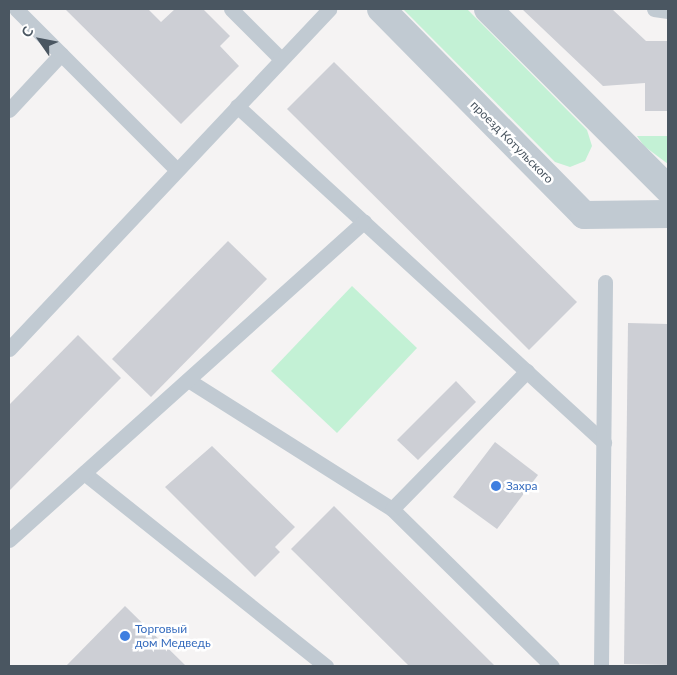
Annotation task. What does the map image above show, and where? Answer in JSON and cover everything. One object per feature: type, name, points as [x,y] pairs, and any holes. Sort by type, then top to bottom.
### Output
[{"type":"street","name":"проезд Котульского","points":[[381,9],[584,215],[668,214]]},
{"type":"street","points":[[488,9],[668,189]]},
{"type":"lane","points":[[16,9],[177,170]]},
{"type":"lane","points":[[231,9],[281,59]]},
{"type":"lane","points":[[9,349],[329,9]]},
{"type":"lane","points":[[654,9],[668,11]]},
{"type":"lane","points":[[9,110],[61,54]]},
{"type":"lane","points":[[237,106],[604,442]]},
{"type":"lane","points":[[9,540],[364,222]]},
{"type":"lane","points":[[602,666],[606,282]]},
{"type":"lane","points":[[392,509],[527,371]]},
{"type":"lane","points":[[188,380],[392,509],[552,666]]},
{"type":"lane","points":[[84,473],[326,666]]},
{"type":"green space","points":[[403,9],[467,9],[587,130],[592,146],[585,161],[570,167],[555,162]]},
{"type":"green space","points":[[637,136],[668,136],[668,164],[644,146]]},
{"type":"green space","points":[[352,286],[417,348],[337,433],[271,371]]},
{"type":"building","points":[[65,9],[148,9],[161,22],[175,9],[203,9],[230,36],[220,46],[239,66],[181,124]]},
{"type":"building","points":[[522,9],[612,9],[646,41],[668,41],[668,111],[645,111],[645,83],[603,86]]},
{"type":"building","points":[[334,62],[577,302],[529,350],[287,109]]},
{"type":"building","points":[[228,241],[267,279],[151,397],[112,359]]},
{"type":"building","points":[[628,323],[668,324],[668,665],[624,664]]},
{"type":"building","points":[[78,335],[121,378],[9,491],[9,405]]},
{"type":"building","points":[[456,381],[476,402],[418,460],[397,440]]},
{"type":"building","name":"Захра","points":[[495,442],[538,475],[497,529],[453,497]]},
{"type":"building","points":[[212,446],[295,527],[275,547],[280,552],[255,577],[165,487]]},
{"type":"building","points":[[334,506],[495,666],[409,666],[291,549]]},
{"type":"building","name":"Торговый дом Медведь","points":[[125,606],[186,666],[66,666]]},
{"type":"place","name":"Захра","points":[[496,486]]},
{"type":"place","name":"Торговый дом Медведь","points":[[125,636]]}]
